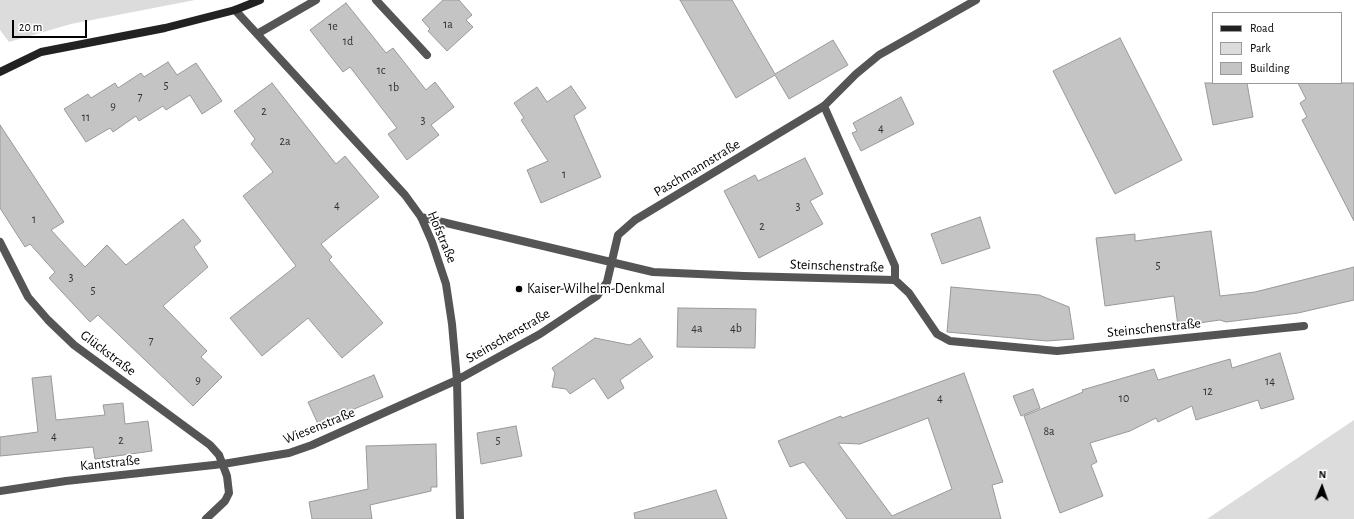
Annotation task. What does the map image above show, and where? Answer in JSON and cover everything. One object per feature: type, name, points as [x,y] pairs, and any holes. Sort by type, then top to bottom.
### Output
[{"type":"main road","points":[[0,72],[41,52],[165,28],[235,10],[260,0]]},
{"type":"street","points":[[256,34],[316,0]]},
{"type":"street","points":[[376,0],[427,55]]},
{"type":"street","name":"Paschmannstraße","points":[[611,263],[618,235],[635,220],[824,106],[856,74],[879,55],[976,0]]},
{"type":"street","name":"Hofstraße","points":[[235,10],[405,195],[421,217],[432,242],[446,284],[457,380],[460,519]]},
{"type":"street","points":[[824,106],[895,266],[895,280]]},
{"type":"street","points":[[421,217],[574,252],[611,263]]},
{"type":"street","name":"Glückstraße","points":[[0,242],[28,297],[48,320],[74,345],[210,446],[219,455],[223,464]]},
{"type":"street","name":"Steinschenstraße","points":[[457,380],[540,334],[597,296],[607,282],[611,263],[653,272],[895,280],[909,293],[937,334],[950,341],[1057,351],[1304,326]]},
{"type":"street","name":"Wiesenstraße","points":[[223,464],[289,453],[312,445],[457,380]]},
{"type":"street","points":[[206,519],[225,501],[229,493],[227,476],[223,464]]},
{"type":"street","name":"Kantstraße","points":[[0,490],[66,481],[223,464]]},
{"type":"green space","points":[[0,0],[195,0],[71,24],[9,42],[0,30]]},
{"type":"green space","points":[[1354,420],[1354,519],[1207,519]]},
{"type":"building","points":[[443,0],[459,0],[472,15],[466,20],[473,27],[447,51],[428,31],[430,29],[422,20]]},
{"type":"building","points":[[680,0],[732,0],[775,74],[833,40],[848,65],[789,99],[775,75],[736,98]]},
{"type":"building","points":[[346,3],[386,53],[393,48],[426,90],[435,82],[454,107],[431,125],[439,135],[407,160],[388,134],[397,128],[350,67],[343,72],[310,30]]},
{"type":"building","points":[[1120,38],[1182,160],[1115,194],[1053,71]]},
{"type":"building","points":[[168,62],[177,75],[196,63],[222,101],[202,114],[190,95],[166,110],[163,106],[139,121],[136,116],[113,132],[110,128],[86,142],[64,109],[88,94],[91,98],[115,83],[118,88],[141,73],[144,77]]},
{"type":"building","points":[[272,83],[336,164],[345,156],[379,197],[321,244],[332,257],[329,260],[383,323],[342,358],[308,318],[262,356],[230,318],[296,266],[243,196],[273,172],[251,144],[255,139],[234,111]]},
{"type":"building","points":[[1205,83],[1247,84],[1253,117],[1213,125]]},
{"type":"building","points":[[1354,83],[1354,221],[1302,120],[1307,117],[1300,103],[1306,99],[1298,84]]},
{"type":"building","points":[[571,86],[586,108],[574,116],[601,177],[541,203],[527,170],[548,161],[521,120],[524,118],[514,103],[537,87],[547,102]]},
{"type":"building","points":[[901,97],[914,124],[861,151],[852,133],[857,131],[853,123]]},
{"type":"building","points":[[0,125],[64,222],[51,230],[85,267],[107,245],[126,265],[183,219],[201,241],[194,247],[208,267],[163,306],[207,351],[201,357],[222,377],[193,406],[98,315],[90,322],[49,278],[55,272],[30,244],[25,247],[0,208]]},
{"type":"building","points":[[805,158],[823,194],[810,201],[823,224],[759,258],[724,191],[755,175],[758,181]]},
{"type":"building","points":[[980,217],[990,248],[942,264],[931,234]]},
{"type":"building","points":[[1211,231],[1220,296],[1255,292],[1354,267],[1354,300],[1298,313],[1226,322],[1220,320],[1178,326],[1174,296],[1105,306],[1096,238],[1135,234],[1135,241]]},
{"type":"building","points":[[951,287],[1039,295],[1069,307],[1074,339],[1047,341],[947,332]]},
{"type":"building","points":[[678,308],[756,309],[755,348],[677,347]]},
{"type":"building","points":[[595,338],[630,345],[640,338],[653,357],[620,380],[624,388],[608,399],[594,378],[570,394],[566,389],[552,387],[555,373],[552,368]]},
{"type":"building","points":[[1280,353],[1294,399],[1261,409],[1258,400],[1196,420],[1192,406],[1158,422],[1156,418],[1130,431],[1090,443],[1097,462],[1091,465],[1103,496],[1060,513],[1024,416],[1083,392],[1082,390],[1154,369],[1158,380],[1230,359],[1232,368]]},
{"type":"building","points":[[964,373],[1003,482],[992,485],[1001,519],[847,519],[804,462],[790,467],[778,441],[841,416],[842,418]],"holes":[[[928,418],[952,489],[892,516],[838,443],[860,444]]]},
{"type":"building","points":[[374,375],[383,397],[318,424],[308,402]]},
{"type":"building","points":[[51,376],[56,420],[105,415],[103,405],[123,403],[125,424],[148,421],[152,451],[95,459],[93,447],[0,456],[0,437],[38,432],[32,378]]},
{"type":"building","points":[[1033,389],[1040,408],[1021,416],[1013,396]]},
{"type":"building","points":[[516,426],[522,456],[481,464],[477,433]]},
{"type":"building","points":[[436,444],[437,487],[431,487],[431,491],[370,505],[372,519],[312,519],[309,502],[368,489],[366,446]]},
{"type":"building","points":[[716,490],[727,519],[635,519],[634,513]]},
{"type":"place","name":"Kaiser-Wilhelm-Denkmal","points":[[519,289]]}]
